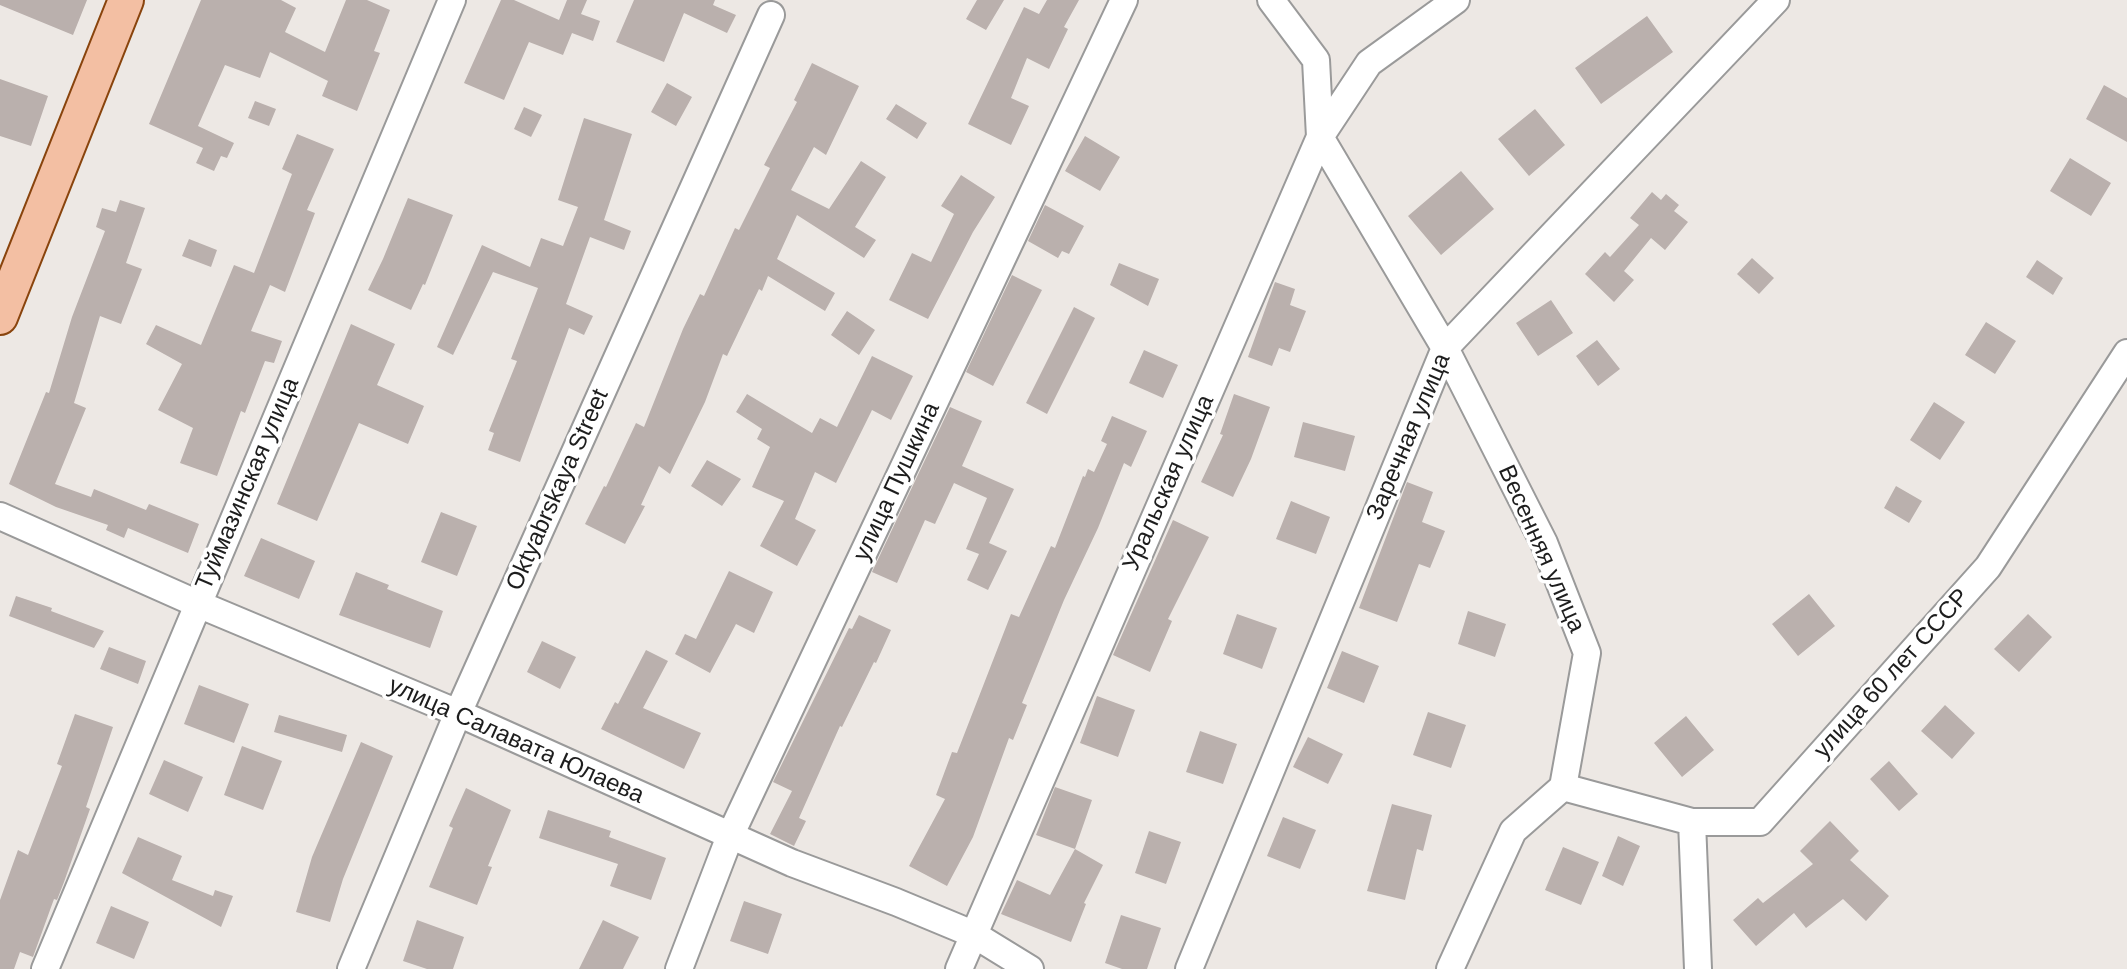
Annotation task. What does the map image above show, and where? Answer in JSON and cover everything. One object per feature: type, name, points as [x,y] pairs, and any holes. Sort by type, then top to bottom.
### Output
[{"type":"main road","points":[[0,317],[126,0]]},
{"type":"street","name":"Туймазинская улица","points":[[45,969],[452,0]]},
{"type":"street","name":"улица Пушкина","points":[[679,969],[730,836],[1124,0]]},
{"type":"street","name":"Уральская улица","points":[[959,969],[1320,137],[1316,60],[1271,0]]},
{"type":"street","points":[[1320,137],[1369,63],[1456,0]]},
{"type":"street","name":"Заречная улица","points":[[1189,969],[1445,348],[1776,0]]},
{"type":"street","name":"Oktyabrskaya Street","points":[[351,969],[458,713],[771,15]]},
{"type":"street","name":"Весенняя улица","points":[[1320,137],[1445,348],[1544,543],[1587,653],[1563,787]]},
{"type":"street","name":"улица 60 лет СССР","points":[[1563,787],[1692,822],[1760,822],[1988,567],[2127,353]]},
{"type":"street","name":"улица Салавата Юлаева","points":[[0,516],[198,604],[458,713],[730,836],[973,934],[1030,969]]},
{"type":"street","points":[[1450,969],[1513,831],[1563,787]]},
{"type":"street","points":[[1692,822],[1698,969]]},
{"type":"building","points":[[0,0],[87,0],[73,35],[0,5]]},
{"type":"building","points":[[201,0],[281,0],[296,8],[285,32],[325,52],[346,0],[367,0],[390,10],[374,51],[380,53],[357,111],[322,96],[328,81],[270,52],[260,78],[225,65],[198,126],[234,143],[227,158],[221,156],[214,171],[196,163],[203,148],[149,124]]},
{"type":"building","points":[[501,0],[514,0],[559,20],[567,0],[587,0],[581,14],[600,21],[593,41],[572,33],[563,55],[529,42],[504,100],[464,83]]},
{"type":"building","points":[[634,0],[715,0],[713,5],[736,15],[727,33],[684,13],[664,62],[616,42]]},
{"type":"building","points":[[977,0],[1004,0],[986,30],[966,19]]},
{"type":"building","points":[[1047,0],[1079,0],[1064,27],[1068,29],[1049,69],[1027,58],[1011,98],[1029,106],[1011,145],[968,124],[1024,7],[1039,14]]},
{"type":"building","points":[[1647,16],[1673,52],[1601,104],[1575,68]]},
{"type":"building","points":[[812,63],[859,86],[826,155],[814,147],[791,190],[829,209],[861,161],[886,177],[855,227],[876,240],[864,258],[797,215],[777,259],[835,293],[825,311],[768,276],[727,356],[723,354],[705,402],[670,474],[659,466],[641,505],[645,506],[625,544],[585,524],[636,423],[644,427],[700,294],[704,296],[735,228],[739,230],[770,168],[764,165],[797,102],[794,100]]},
{"type":"building","points":[[0,79],[48,96],[31,146],[0,136]]},
{"type":"building","points":[[667,83],[692,97],[676,126],[651,112]]},
{"type":"building","points":[[2104,85],[2127,98],[2127,142],[2086,119]]},
{"type":"building","points":[[255,101],[276,109],[269,126],[248,118]]},
{"type":"building","points":[[896,104],[927,123],[917,139],[886,119]]},
{"type":"building","points":[[524,107],[542,115],[531,137],[514,129]]},
{"type":"building","points":[[1535,109],[1565,145],[1529,176],[1498,139]]},
{"type":"building","points":[[584,118],[632,134],[604,220],[631,231],[624,250],[590,237],[566,304],[593,316],[584,335],[569,328],[520,462],[488,450],[494,433],[489,431],[517,361],[511,359],[538,288],[493,272],[453,355],[437,347],[482,245],[530,267],[541,238],[563,246],[578,207],[558,200]]},
{"type":"building","points":[[297,134],[334,149],[307,210],[315,213],[285,292],[270,285],[251,331],[282,341],[274,363],[265,361],[245,413],[241,411],[217,476],[180,463],[193,428],[158,410],[182,364],[146,344],[156,325],[201,345],[234,265],[254,273],[292,174],[282,169]]},
{"type":"building","points":[[1085,136],[1120,157],[1100,191],[1065,171]]},
{"type":"building","points":[[2070,158],[2111,183],[2091,216],[2050,191]]},
{"type":"building","points":[[1461,171],[1494,209],[1441,255],[1408,216]]},
{"type":"building","points":[[961,175],[995,197],[973,232],[928,319],[889,300],[912,253],[931,262],[954,214],[941,206]]},
{"type":"building","points":[[1652,192],[1661,200],[1666,194],[1679,205],[1674,211],[1688,222],[1665,250],[1651,238],[1624,271],[1634,280],[1614,302],[1585,274],[1605,252],[1610,257],[1639,225],[1630,218]]},
{"type":"building","points":[[408,198],[453,215],[425,285],[411,310],[368,290]]},
{"type":"building","points":[[120,200],[145,208],[126,263],[142,269],[121,324],[100,316],[74,403],[86,408],[55,484],[91,497],[94,489],[146,510],[149,504],[199,524],[188,553],[128,528],[124,538],[106,530],[108,525],[56,507],[9,484],[46,392],[49,393],[72,317],[105,231],[96,227],[102,208],[116,212]]},
{"type":"building","points":[[1045,205],[1084,226],[1069,254],[1062,251],[1058,258],[1028,241]]},
{"type":"building","points":[[189,239],[217,250],[211,267],[182,256]]},
{"type":"building","points":[[1752,258],[1774,278],[1759,294],[1737,274]]},
{"type":"building","points":[[2037,260],[2063,278],[2053,295],[2026,277]]},
{"type":"building","points":[[1119,263],[1159,279],[1148,306],[1110,285]]},
{"type":"building","points":[[1012,275],[1042,290],[993,386],[966,372]]},
{"type":"building","points":[[1275,282],[1295,289],[1290,305],[1306,311],[1290,352],[1279,348],[1272,366],[1248,357]]},
{"type":"building","points":[[1551,300],[1573,333],[1538,356],[1516,323]]},
{"type":"building","points":[[1074,307],[1095,318],[1047,414],[1026,403]]},
{"type":"building","points":[[847,311],[875,330],[859,355],[831,335]]},
{"type":"building","points":[[1986,322],[2016,341],[1995,374],[1965,355]]},
{"type":"building","points":[[351,324],[395,344],[377,385],[424,406],[408,444],[359,423],[317,521],[277,504]]},
{"type":"building","points":[[1597,340],[1620,369],[1598,386],[1576,356]]},
{"type":"building","points":[[1144,350],[1178,365],[1163,398],[1129,383]]},
{"type":"building","points":[[872,356],[913,376],[891,420],[872,410],[836,483],[815,472],[795,519],[816,530],[797,566],[760,546],[784,501],[752,487],[770,447],[757,439],[762,429],[736,412],[747,394],[812,433],[820,418],[837,427]]},
{"type":"building","points":[[1234,394],[1270,407],[1233,497],[1201,482],[1223,435],[1220,434]]},
{"type":"building","points":[[1934,402],[1965,422],[1940,460],[1910,440]]},
{"type":"building","points":[[950,407],[982,421],[962,466],[1014,489],[989,543],[1007,551],[988,590],[967,580],[979,554],[966,549],[987,498],[954,483],[935,524],[925,520],[897,583],[872,572]]},
{"type":"building","points":[[1112,416],[1147,431],[1131,467],[1124,463],[1022,703],[1027,705],[1013,740],[1009,738],[973,837],[947,886],[909,866],[945,799],[936,795],[952,752],[957,753],[1011,614],[1019,617],[1051,546],[1055,548],[1083,476],[1088,469],[1094,472],[1107,444],[1101,441]]},
{"type":"building","points":[[1303,422],[1355,436],[1345,471],[1294,457]]},
{"type":"building","points":[[707,460],[741,479],[722,506],[691,486]]},
{"type":"building","points":[[1407,482],[1433,492],[1422,522],[1445,531],[1430,568],[1419,564],[1397,622],[1359,608]]},
{"type":"building","points":[[1896,486],[1922,501],[1909,523],[1884,508]]},
{"type":"building","points":[[1291,501],[1330,517],[1316,554],[1276,539]]},
{"type":"building","points":[[441,512],[477,526],[457,576],[421,562]]},
{"type":"building","points":[[1173,520],[1209,537],[1168,619],[1172,621],[1150,672],[1113,655]]},
{"type":"building","points":[[261,538],[315,561],[299,599],[244,576]]},
{"type":"building","points":[[729,571],[773,592],[754,633],[736,624],[710,673],[675,654],[685,634],[696,639]]},
{"type":"building","points":[[356,572],[389,585],[387,589],[443,611],[430,648],[339,615]]},
{"type":"building","points":[[1809,594],[1835,626],[1798,656],[1772,624]]},
{"type":"building","points":[[16,596],[104,631],[94,648],[9,616]]},
{"type":"building","points":[[1468,611],[1506,624],[1495,657],[1458,644]]},
{"type":"building","points":[[1237,614],[1277,628],[1262,669],[1223,654]]},
{"type":"building","points":[[2028,614],[2052,637],[2019,672],[1994,649]]},
{"type":"building","points":[[859,615],[891,630],[840,726],[799,818],[806,821],[794,846],[770,834],[792,791],[773,782],[849,628],[852,629]]},
{"type":"building","points":[[542,641],[576,657],[560,689],[527,672]]},
{"type":"building","points":[[109,647],[146,661],[138,684],[100,669]]},
{"type":"building","points":[[646,650],[668,661],[643,708],[701,733],[684,769],[601,729]]},
{"type":"building","points":[[1342,651],[1379,666],[1364,703],[1327,688]]},
{"type":"building","points":[[199,685],[249,704],[234,743],[184,724]]},
{"type":"building","points":[[1097,696],[1135,710],[1118,757],[1080,743]]},
{"type":"building","points":[[1945,705],[1975,733],[1952,759],[1921,731]]},
{"type":"building","points":[[1428,712],[1466,725],[1451,768],[1413,755]]},
{"type":"building","points":[[75,714],[113,727],[86,807],[90,809],[33,957],[20,952],[14,969],[0,969],[0,900],[18,850],[28,855],[62,766],[57,764]]},
{"type":"building","points":[[279,715],[347,735],[342,752],[274,732]]},
{"type":"building","points":[[1686,716],[1714,750],[1682,777],[1654,743]]},
{"type":"building","points":[[1200,731],[1237,744],[1223,784],[1186,772]]},
{"type":"building","points":[[1308,737],[1343,754],[1328,784],[1293,767]]},
{"type":"building","points":[[361,742],[393,756],[343,879],[330,922],[296,912],[312,857]]},
{"type":"building","points":[[242,746],[282,761],[263,810],[224,795]]},
{"type":"building","points":[[164,760],[203,777],[188,812],[149,794]]},
{"type":"building","points":[[1889,761],[1918,794],[1899,811],[1870,779]]},
{"type":"building","points":[[1055,787],[1092,800],[1075,849],[1036,835]]},
{"type":"building","points":[[466,788],[511,810],[488,866],[492,867],[477,905],[429,887],[453,828],[449,826]]},
{"type":"building","points":[[1392,804],[1432,815],[1423,851],[1417,849],[1405,900],[1367,891]]},
{"type":"building","points":[[548,810],[611,831],[609,837],[666,858],[651,900],[610,886],[618,864],[539,838]]},
{"type":"building","points":[[1283,817],[1316,830],[1300,869],[1267,856]]},
{"type":"building","points":[[1830,821],[1859,851],[1850,860],[1889,896],[1866,921],[1843,899],[1806,928],[1794,913],[1756,946],[1733,920],[1758,898],[1763,903],[1813,864],[1800,851]]},
{"type":"building","points":[[1149,831],[1181,842],[1166,884],[1135,873]]},
{"type":"building","points":[[1618,836],[1640,846],[1623,886],[1602,876]]},
{"type":"building","points":[[138,837],[182,856],[172,880],[213,896],[215,890],[233,896],[221,927],[122,873]]},
{"type":"building","points":[[1563,847],[1599,862],[1581,905],[1545,890]]},
{"type":"building","points":[[1075,849],[1103,865],[1084,903],[1071,942],[1001,914],[1017,880],[1050,895]]},
{"type":"building","points":[[744,901],[782,914],[768,954],[730,941]]},
{"type":"building","points":[[111,906],[149,922],[134,959],[96,943]]},
{"type":"building","points":[[1121,915],[1161,928],[1147,969],[1122,969],[1105,963]]},
{"type":"building","points":[[417,920],[464,937],[453,969],[427,969],[403,961]]},
{"type":"building","points":[[603,920],[639,937],[623,969],[579,969]]}]
